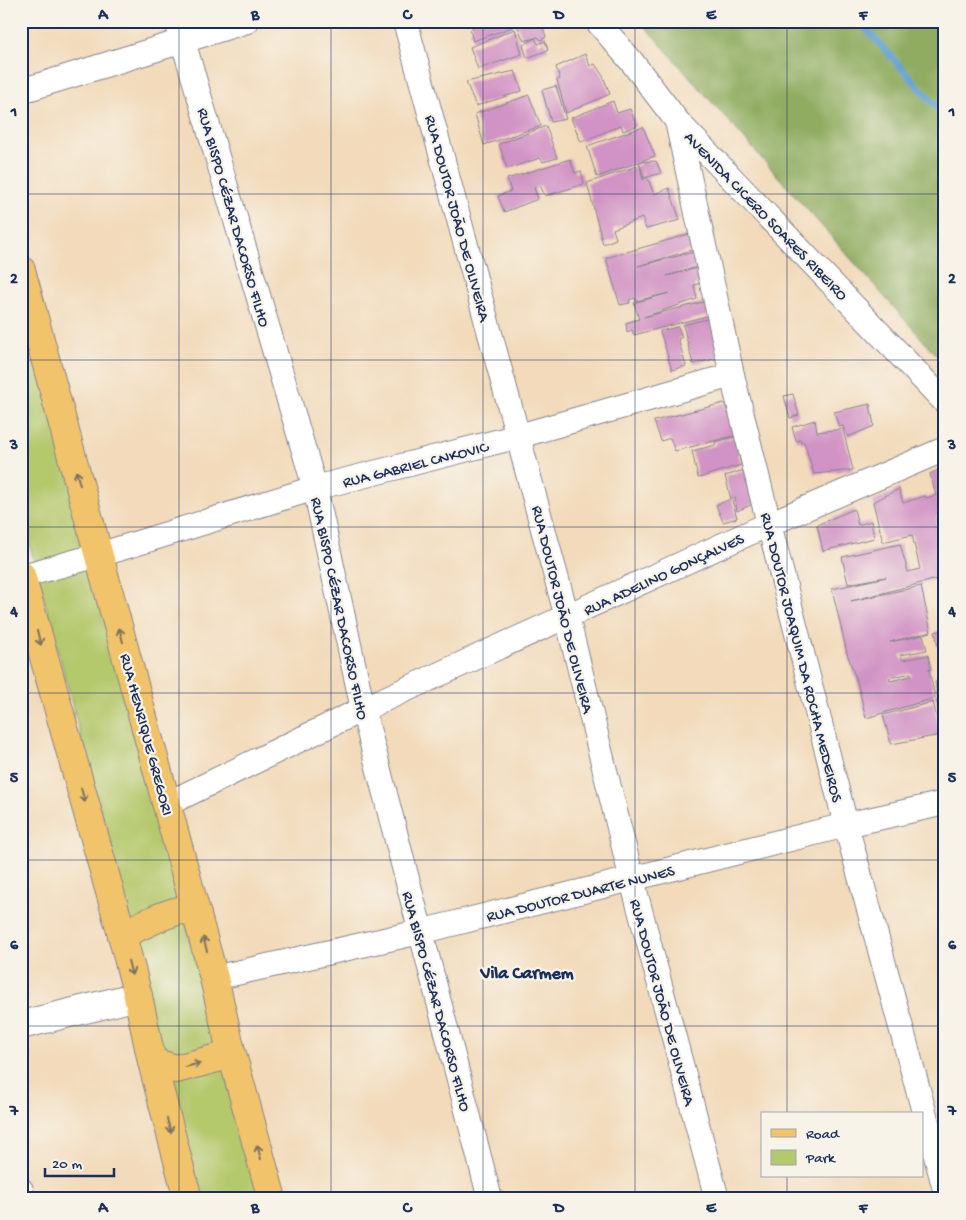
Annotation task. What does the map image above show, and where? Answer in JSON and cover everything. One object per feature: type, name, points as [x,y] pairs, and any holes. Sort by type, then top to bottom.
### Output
[{"type":"main road","name":"RUA HENRIQUE GREGORI","points":[[21,270],[197,915],[230,1047],[272,1199]]},
{"type":"main road","points":[[21,575],[122,935],[138,996],[152,1062],[188,1199]]},
{"type":"main road","points":[[122,935],[144,923],[186,910],[197,915]]},
{"type":"main road","points":[[152,1062],[176,1069],[225,1056],[230,1047]]},
{"type":"street","points":[[21,91],[180,31],[246,21]]},
{"type":"street","name":"RUA DOUTOR JOÃO DE OLIVEIRA","points":[[405,21],[567,617],[632,880],[717,1199]]},
{"type":"street","name":"AVENIDA CICERO SOARES RIBEIRO","points":[[597,21],[632,62],[677,121],[945,402]]},
{"type":"street","name":"RUA BISPO CÉZAR DACORSO FILHO","points":[[180,31],[314,488],[362,709],[490,1199]]},
{"type":"street","name":"RUA DOUTOR JOAQUIM DA ROCHA MEDEIROS","points":[[677,121],[732,376],[769,524],[846,825],[945,1189]]},
{"type":"street","name":"RUA GABRIEL CNKOVIC","points":[[21,575],[99,555],[314,488],[519,436],[732,376]]},
{"type":"street","name":"RUA ADELINO GONÇALVES","points":[[167,804],[362,709],[769,524],[945,448]]},
{"type":"street","name":"RUA DOUTOR DUARTE NUNES","points":[[214,978],[420,932],[846,825],[945,803]]},
{"type":"street","points":[[21,1025],[138,996]]},
{"type":"street","points":[[21,1190],[23,1199]]},
{"type":"green space","points":[[640,21],[945,21],[945,365]]},
{"type":"green space","points":[[21,297],[259,1199],[200,1199],[96,793],[21,512]]},
{"type":"building","points":[[471,21],[511,21],[513,27],[473,41],[470,30],[473,29]]},
{"type":"building","points":[[515,21],[541,21],[546,37],[541,40],[538,37],[524,41]]},
{"type":"building","points":[[515,29],[522,54],[478,69],[470,47]]},
{"type":"building","points":[[535,38],[538,44],[545,41],[548,50],[527,58],[523,45]]},
{"type":"building","points":[[585,54],[590,66],[595,64],[603,76],[610,94],[566,113],[557,80],[560,79],[556,67]]},
{"type":"building","points":[[515,71],[522,91],[476,106],[466,82]]},
{"type":"building","points":[[556,86],[566,119],[551,122],[542,90]]},
{"type":"building","points":[[529,95],[541,126],[484,145],[475,114]]},
{"type":"building","points":[[613,101],[617,113],[630,109],[637,126],[623,131],[621,125],[581,142],[571,118]]},
{"type":"building","points":[[546,126],[557,158],[543,162],[540,158],[507,169],[499,144]]},
{"type":"building","points":[[643,127],[655,156],[597,177],[587,146]]},
{"type":"building","points":[[570,159],[575,173],[581,171],[584,184],[545,196],[540,185],[534,188],[538,199],[504,212],[498,196],[511,191],[507,179]]},
{"type":"building","points":[[656,161],[661,173],[644,178],[639,162]]},
{"type":"building","points":[[640,165],[643,180],[647,177],[654,194],[669,188],[680,220],[646,229],[642,218],[613,229],[616,239],[603,244],[587,183]]},
{"type":"building","points":[[693,233],[699,248],[638,266],[698,251],[701,266],[667,276],[701,267],[704,282],[694,285],[697,299],[644,317],[711,300],[714,314],[634,335],[632,330],[627,332],[626,323],[639,319],[634,303],[669,293],[636,301],[635,298],[629,300],[630,303],[620,305],[606,258]]},
{"type":"building","points":[[715,317],[718,358],[693,364],[683,325]]},
{"type":"building","points":[[678,327],[682,337],[678,339],[686,366],[672,370],[660,331]]},
{"type":"building","points":[[793,394],[799,415],[790,418],[784,396]]},
{"type":"building","points":[[724,403],[737,435],[675,451],[670,438],[661,441],[654,421]]},
{"type":"building","points":[[870,404],[874,426],[848,437],[843,426],[839,427],[834,412]]},
{"type":"building","points":[[815,420],[817,432],[843,429],[853,470],[814,474],[804,442],[796,441],[792,427]]},
{"type":"building","points":[[735,437],[741,465],[698,478],[692,451],[716,445],[715,442]]},
{"type":"building","points":[[751,468],[760,501],[737,511],[735,498],[732,499],[737,518],[723,522],[716,505],[731,499],[725,476]]},
{"type":"building","points":[[940,469],[943,478],[945,477],[945,516],[941,504],[938,505],[940,517],[936,518],[945,549],[945,577],[851,601],[921,586],[931,632],[890,642],[923,635],[927,650],[900,655],[903,660],[928,655],[935,698],[866,718],[858,685],[847,653],[832,589],[886,577],[848,584],[842,557],[900,544],[908,572],[920,569],[912,535],[883,542],[873,502],[899,489],[903,503],[925,496],[926,498],[936,495],[930,474]],"holes":[[[911,673],[912,676],[890,681],[889,678]]]},
{"type":"building","points":[[854,509],[858,525],[871,521],[874,538],[823,551],[817,525]]},
{"type":"building","points":[[945,630],[945,664],[942,664],[935,632]]},
{"type":"building","points":[[945,677],[944,730],[936,701],[939,701],[935,682]]},
{"type":"building","points":[[933,702],[941,735],[891,744],[883,715]]},
{"type":"waterway","points":[[859,21],[945,116]]},
{"type":"district","name":"Vila Carmem","points":[[527,972]]}]
